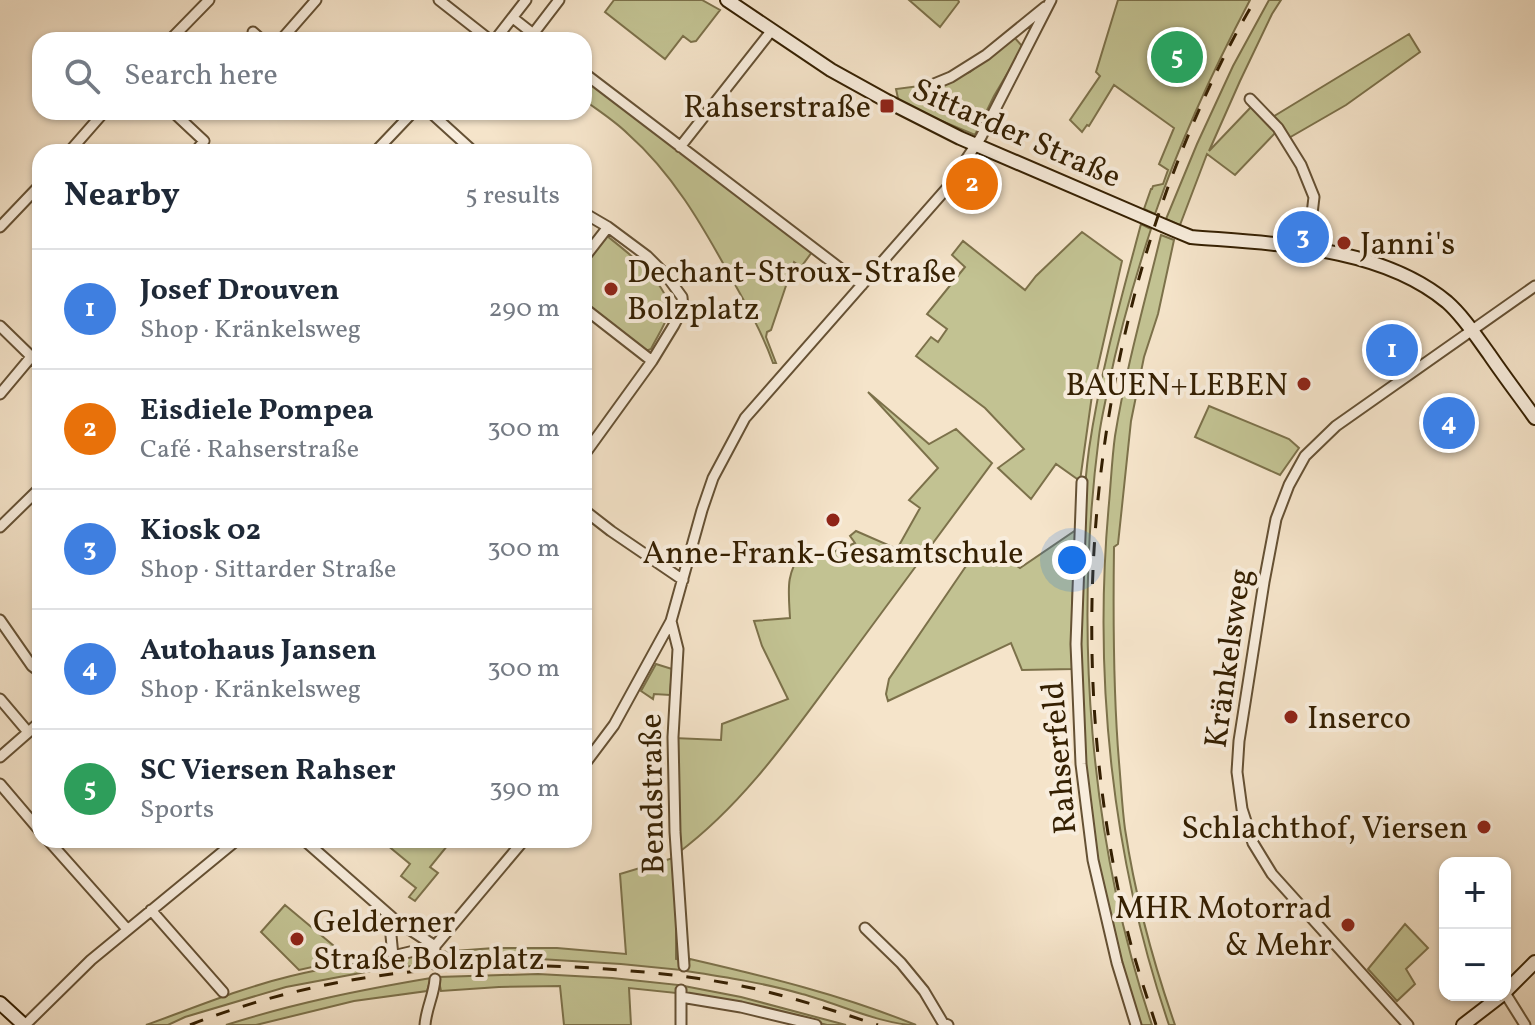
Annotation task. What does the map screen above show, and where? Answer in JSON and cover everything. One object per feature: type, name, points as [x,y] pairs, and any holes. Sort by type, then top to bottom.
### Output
[{"type":"street","points":[[178,32],[209,0]]},
{"type":"street","points":[[288,32],[316,0]]},
{"type":"street","points":[[439,0],[481,32]]},
{"type":"street","points":[[500,32],[526,0]]},
{"type":"street","points":[[540,32],[559,0]]},
{"type":"street","name":"Sittarder Straße","points":[[727,0],[853,83],[887,101],[976,144],[1191,237],[1308,248],[1387,267],[1422,284],[1449,304],[1472,330],[1535,418]]},
{"type":"street","points":[[922,89],[951,77],[986,55],[1049,2]]},
{"type":"street","points":[[592,754],[614,725],[671,621],[713,478],[745,418],[936,202],[976,144],[1049,2]]},
{"type":"street","points":[[513,18],[531,32]]},
{"type":"street","points":[[680,147],[772,30]]},
{"type":"street","points":[[592,79],[862,285]]},
{"type":"street","points":[[1250,99],[1278,128],[1301,165],[1314,197],[1308,248]]},
{"type":"street","points":[[76,144],[97,120]]},
{"type":"street","points":[[182,120],[204,141],[202,144]]},
{"type":"street","points":[[383,144],[405,120]]},
{"type":"street","points":[[439,120],[465,144]]},
{"type":"street","points":[[0,227],[32,193]]},
{"type":"street","points":[[592,218],[647,256],[682,297],[683,308],[652,361],[592,444]]},
{"type":"street","points":[[592,248],[608,227]]},
{"type":"street","name":"Kränkelsweg","points":[[1408,1025],[1272,874],[1253,843],[1242,809],[1237,772],[1264,582],[1276,519],[1289,485],[1305,456],[1336,426],[1535,286]]},
{"type":"street","points":[[592,314],[652,361]]},
{"type":"street","points":[[0,326],[31,357],[0,394]]},
{"type":"street","name":"Rahserfeld","points":[[1082,482],[1076,644],[1081,764],[1093,860],[1117,963],[1136,1025]]},
{"type":"street","points":[[0,527],[32,496]]},
{"type":"street","points":[[592,516],[683,580]]},
{"type":"street","points":[[0,620],[32,666]]},
{"type":"street","name":"Bendstraße","points":[[671,621],[678,649],[673,737],[675,832],[684,966]]},
{"type":"street","points":[[0,699],[28,732]]},
{"type":"street","points":[[0,757],[32,729]]},
{"type":"street","points":[[0,784],[32,822]]},
{"type":"street","points":[[55,848],[127,929]]},
{"type":"street","points":[[0,1003],[25,1025],[91,960],[227,848]]},
{"type":"street","points":[[313,848],[389,915],[435,946]]},
{"type":"street","points":[[389,915],[393,956],[435,946],[517,848]]},
{"type":"street","points":[[151,910],[223,992]]},
{"type":"street","points":[[865,928],[901,963],[924,991],[943,1023],[948,1025]]},
{"type":"street","points":[[434,964],[435,946]]},
{"type":"street","points":[[1511,986],[1535,962]]},
{"type":"street","points":[[415,1025],[434,994],[435,979]]},
{"type":"street","points":[[681,1025],[681,994],[816,1025]]},
{"type":"street","points":[[1463,1025],[1494,1001]]},
{"type":"street","points":[[1509,1001],[1525,1025]]},
{"type":"street","points":[[425,1025],[426,1011]]},
{"type":"green space","points":[[614,0],[702,0],[720,10],[696,41],[691,42],[683,36],[665,59],[605,12]]},
{"type":"green space","points":[[909,0],[958,0],[959,2],[940,27]]},
{"type":"green space","points":[[1118,0],[1250,0],[1198,105],[1155,214],[1144,209],[1153,186],[1163,184],[1168,170],[1159,164],[1174,128],[1114,85],[1089,126],[1082,132],[1070,120],[1100,76],[1096,72]]},
{"type":"green space","points":[[1269,0],[1281,0],[1209,151],[1252,106],[1277,131],[1235,175],[1207,154],[1180,225],[1166,219],[1233,66]]},
{"type":"green space","points":[[1409,34],[1420,52],[1346,105],[1287,139],[1271,118]]},
{"type":"green space","points":[[1014,37],[1023,47],[975,135],[899,103],[896,89],[919,86],[923,92],[970,72]]},
{"type":"green space","points":[[592,84],[812,252],[801,267],[794,262],[771,330],[767,332],[776,363],[773,363],[747,306],[708,236],[658,165],[618,125],[592,106]]},
{"type":"green space","points":[[1141,224],[1151,229],[1122,328],[1099,436],[1088,584],[1088,659],[1092,734],[1101,808],[1114,882],[1152,1025],[1140,1025],[1104,893],[1090,812],[1080,657],[1082,535],[1089,449],[1105,364]]},
{"type":"green space","points":[[1082,232],[1122,261],[1093,388],[1080,481],[1056,464],[1031,499],[998,468],[1024,449],[985,408],[916,356],[931,337],[938,342],[947,329],[927,314],[965,267],[952,255],[963,241],[1025,290]]},
{"type":"green space","points":[[1161,235],[1174,240],[1131,421],[1118,544],[1114,547],[1114,654],[1125,829],[1146,928],[1175,1025],[1169,1025],[1149,962],[1121,833],[1106,701],[1104,635],[1105,569],[1115,436]]},
{"type":"green space","points":[[607,236],[647,270],[664,293],[668,314],[651,349],[646,351],[592,310],[592,252]]},
{"type":"green space","points":[[868,392],[929,444],[956,429],[992,463],[767,765],[725,812],[678,853],[674,738],[721,740],[722,724],[788,699],[762,646],[754,621],[790,618],[789,581],[803,547],[824,556],[855,543],[850,536],[856,531],[897,549],[920,508],[909,500],[938,468]]},
{"type":"green space","points":[[1209,406],[1289,439],[1299,448],[1280,475],[1195,437]]},
{"type":"green space","points":[[1076,530],[1073,669],[1022,670],[1011,643],[888,701],[889,679],[979,547],[986,545],[1020,568]]},
{"type":"green space","points":[[656,664],[672,669],[670,695],[654,694],[653,699],[641,691]]},
{"type":"green space","points":[[391,848],[445,848],[430,867],[438,873],[415,901],[409,897],[416,888],[401,876],[410,864]]},
{"type":"green space","points":[[673,858],[676,874],[676,959],[681,960],[681,970],[523,958],[437,963],[441,952],[494,948],[557,948],[626,954],[620,874]]},
{"type":"green space","name":"Gelderner Straße Bolzplatz","points":[[285,905],[334,946],[335,962],[299,970],[261,932]]},
{"type":"green space","points":[[1405,924],[1428,948],[1406,969],[1415,984],[1397,1001],[1368,969]]},
{"type":"green space","points":[[424,954],[428,964],[286,987],[185,1017],[168,1025],[146,1025],[236,992],[291,976]]},
{"type":"green space","points":[[690,959],[833,996],[916,1025],[874,1018],[773,987],[686,971]]},
{"type":"green space","points":[[538,974],[679,985],[676,993],[629,988],[631,1025],[564,1025],[560,986],[441,991],[438,977]]},
{"type":"green space","points":[[431,978],[427,991],[354,1001],[256,1025],[226,1025],[328,998]]},
{"type":"green space","points":[[684,986],[741,997],[846,1025],[827,1025],[684,995]]},
{"type":"railway","points":[[1156,1025],[1125,921],[1107,829],[1096,736],[1092,643],[1094,550],[1103,458],[1118,366],[1140,276],[1187,139],[1207,91],[1255,0]]},
{"type":"railway","points":[[190,1025],[243,1006],[352,980],[463,967],[519,966],[631,971],[710,980],[772,993],[878,1025]]},
{"type":"place","name":"SC Viersen Rahser","points":[[1177,57]]},
{"type":"place","name":"Rahserstraße","points":[[887,106]]},
{"type":"place","name":"Eisdiele Pompea","points":[[972,184]]},
{"type":"place","name":"Kiosk 02","points":[[1303,237]]},
{"type":"place","name":"Janni's","points":[[1344,243]]},
{"type":"place","name":"Dechant-Stroux-Straße Bolzplatz","points":[[611,289]]},
{"type":"place","name":"Josef Drouven","points":[[1392,350]]},
{"type":"place","name":"BAUEN+LEBEN","points":[[1304,384]]},
{"type":"place","name":"Autohaus Jansen","points":[[1449,423]]},
{"type":"place","name":"Anne-Frank-Gesamtschule","points":[[833,520]]},
{"type":"place","name":"Inserco","points":[[1291,717]]},
{"type":"place","name":"Schlachthof, Viersen","points":[[1484,827]]},
{"type":"place","name":"MHR Motorrad & Mehr","points":[[1348,925]]},
{"type":"place","name":"Gelderner Straße Bolzplatz","points":[[297,939]]}]
